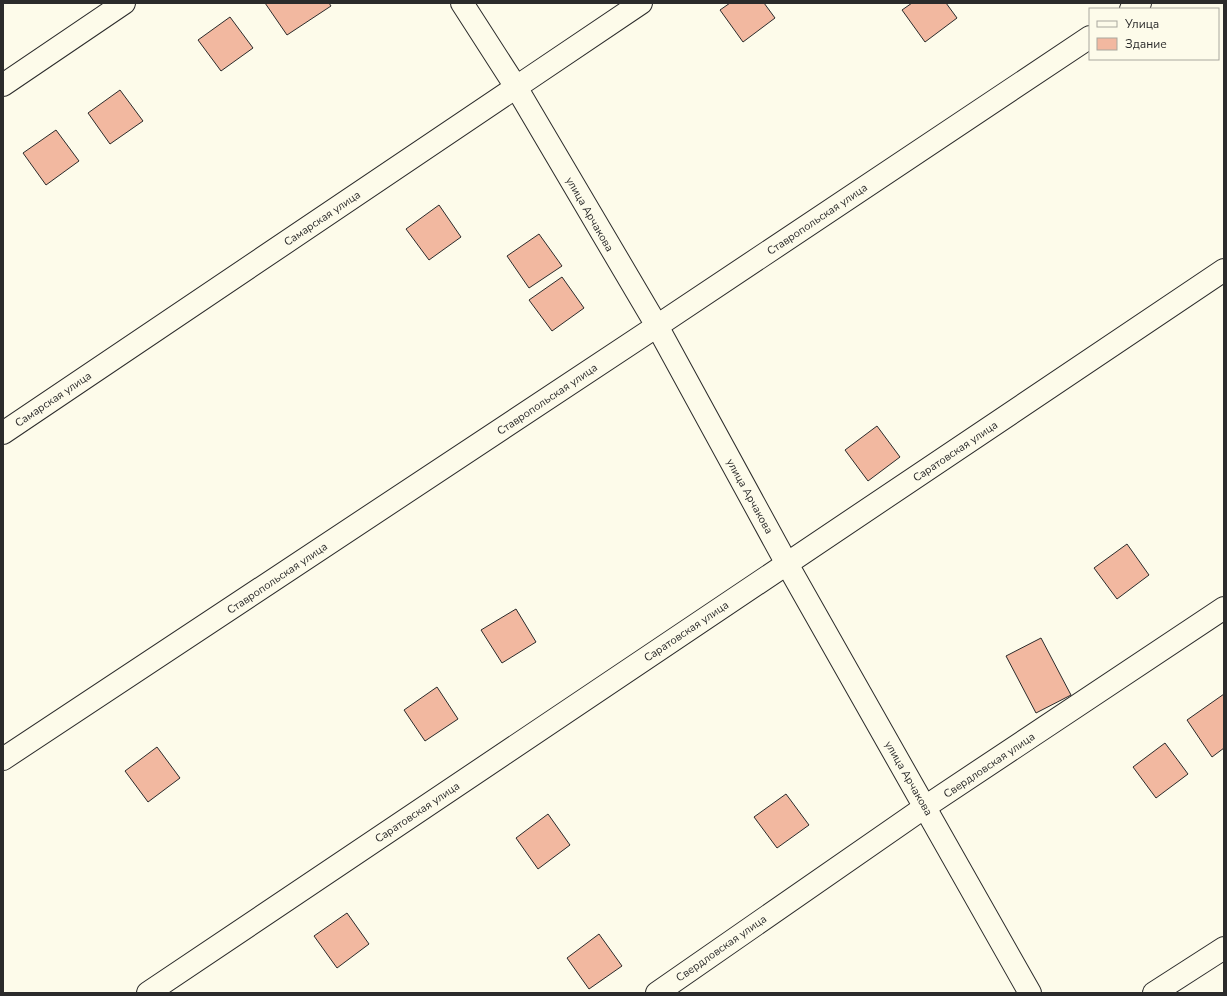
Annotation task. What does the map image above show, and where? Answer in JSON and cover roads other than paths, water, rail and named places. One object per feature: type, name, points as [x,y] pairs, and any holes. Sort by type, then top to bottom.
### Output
[{"type":"street","points":[[3,85],[124,3]]},
{"type":"street","name":"улица Арчакова","points":[[462,3],[516,88],[657,326],[787,564],[1030,993]]},
{"type":"street","name":"Самарская улица","points":[[3,433],[641,3]]},
{"type":"street","name":"Ставропольская улица","points":[[3,759],[657,326],[1089,37]]},
{"type":"street","name":"Саратовская улица","points":[[148,993],[1224,270]]},
{"type":"street","name":"Свердловская улица","points":[[656,993],[925,807],[1224,608]]},
{"type":"street","points":[[1154,993],[1224,948]]}]
